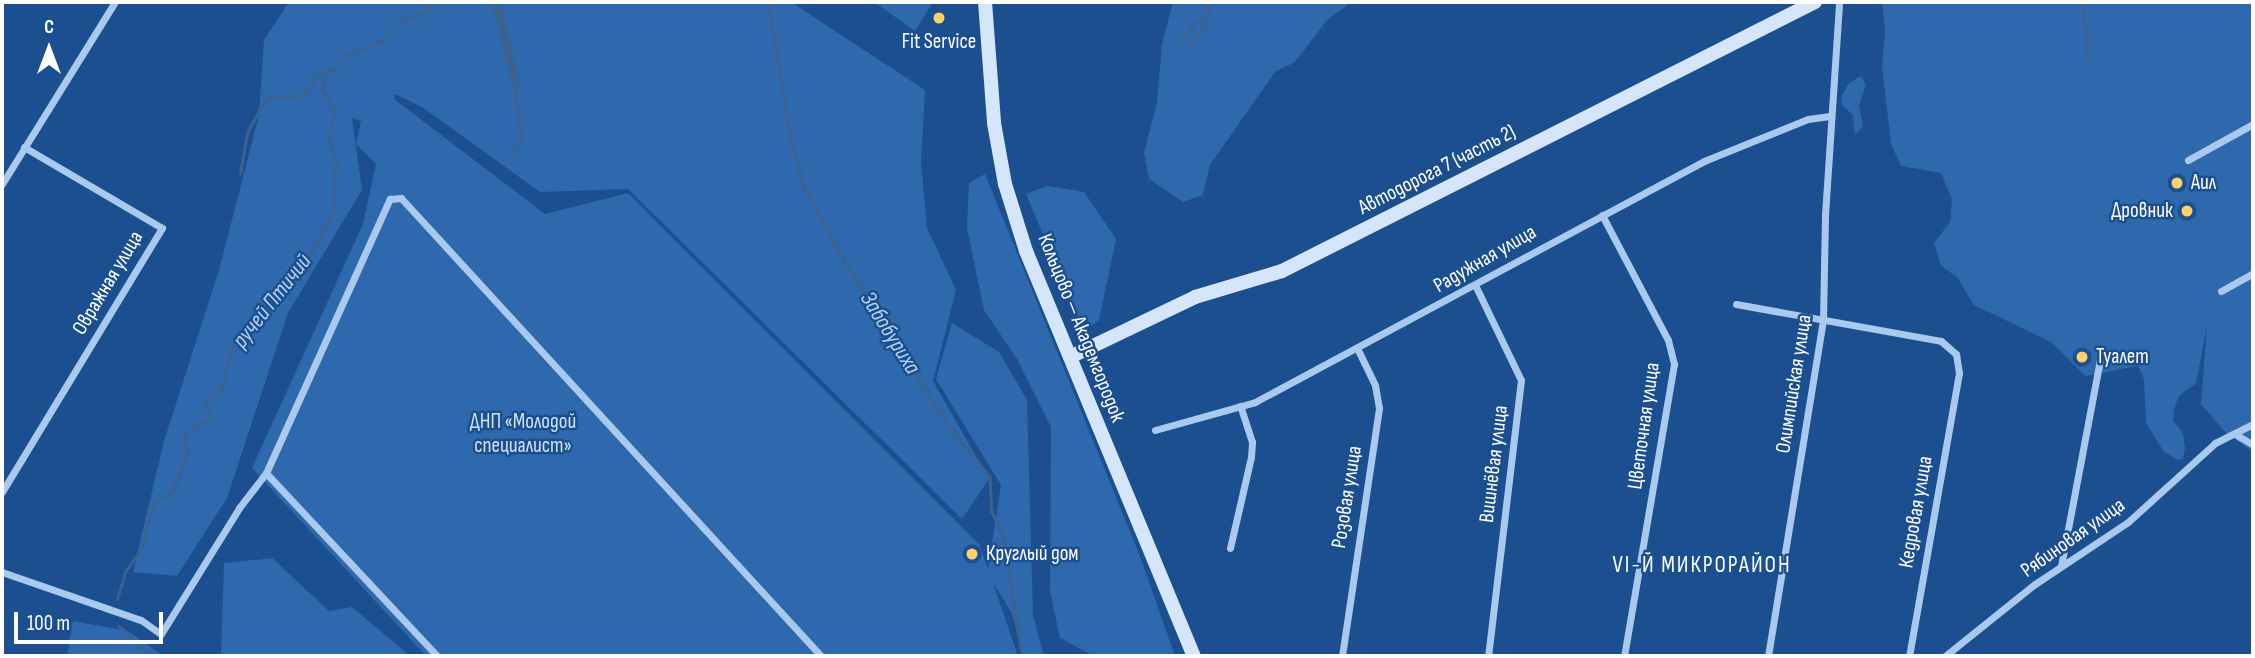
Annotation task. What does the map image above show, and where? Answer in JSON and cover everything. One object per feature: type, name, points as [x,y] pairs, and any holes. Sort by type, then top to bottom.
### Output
[{"type":"street","points":[[2,184],[115,2]]},
{"type":"street","name":"Кольцово — Академгородок","points":[[985,2],[991,98],[1005,184],[1026,251],[1194,656]]},
{"type":"street","name":"Автодорога 7 (часть 2)","points":[[1070,357],[1195,297],[1282,271],[1815,2]]},
{"type":"street","name":"Олимпийская улица","points":[[1768,656],[1823,321],[1830,116],[1839,2]]},
{"type":"street","name":"Радужная улица","points":[[1155,430],[1240,406],[1476,287],[1501,267],[1746,142],[1808,118],[1830,116]]},
{"type":"street","points":[[2188,160],[2253,124]]},
{"type":"street","name":"Овражная улица","points":[[2,492],[162,228],[24,147]]},
{"type":"street","points":[[2,572],[141,620],[161,634],[239,508],[266,473],[390,199],[401,198],[821,656]]},
{"type":"street","name":"Цветочная улица","points":[[1602,215],[1668,340],[1674,364],[1625,656]]},
{"type":"street","points":[[2221,291],[2253,273]]},
{"type":"street","name":"Вишнёвая улица","points":[[1476,287],[1516,363],[1521,380],[1488,656]]},
{"type":"street","points":[[1736,304],[1823,321]]},
{"type":"street","name":"Кедровая улица","points":[[1823,321],[1941,341],[1956,354],[1959,373],[1909,656]]},
{"type":"street","name":"Розовая улица","points":[[1342,656],[1379,408],[1375,385],[1357,348]]},
{"type":"street","points":[[2061,566],[2100,359]]},
{"type":"street","points":[[1230,548],[1251,457],[1252,442],[1240,406]]},
{"type":"street","name":"Рябиновая улица","points":[[1945,656],[2061,566],[2086,554],[2128,522],[2215,443],[2253,424]]},
{"type":"street","points":[[2235,433],[2253,445]]},
{"type":"street","points":[[266,473],[438,656]]},
{"type":"green space","name":"ДНП «Молодой специалист»","points":[[289,2],[791,2],[925,90],[921,162],[927,228],[956,290],[933,381],[989,479],[962,519],[628,189],[540,192],[422,107],[395,94],[394,99],[545,214],[628,193],[979,544],[988,569],[1001,485],[936,379],[952,323],[999,352],[1027,400],[1033,615],[1043,653],[1051,656],[1023,656],[1012,613],[993,583],[1018,656],[426,656],[252,468],[363,224],[376,164],[356,144],[361,121],[352,118],[362,190],[288,313],[227,498],[177,576],[133,572],[164,441],[219,270],[259,115],[264,40]]},
{"type":"green space","points":[[874,2],[933,2],[915,31]]},
{"type":"green space","points":[[1173,2],[1352,2],[1328,19],[1295,62],[1275,72],[1210,165],[1203,195],[1183,202],[1149,179],[1144,153],[1157,102],[1162,44]]},
{"type":"green space","points":[[1882,2],[2253,2],[2253,452],[2225,432],[2201,404],[2207,326],[2196,383],[2179,396],[2174,409],[2173,420],[2183,433],[2185,448],[2183,459],[2178,460],[2164,452],[2146,423],[2144,380],[2138,366],[2085,376],[2051,342],[1974,305],[1957,277],[1941,266],[1934,243],[1950,222],[1952,199],[1941,173],[1901,166],[1891,144],[1882,66],[1885,31]]},
{"type":"green space","points":[[1861,76],[1866,85],[1859,105],[1863,126],[1855,135],[1853,115],[1842,105],[1841,97],[1848,84]]},
{"type":"green space","points":[[985,174],[1141,559],[1175,656],[1094,656],[1060,638],[1050,591],[1051,427],[1017,359],[984,310],[967,228],[969,183]]},
{"type":"green space","points":[[1047,186],[1084,192],[1116,239],[1099,320],[1084,331],[1026,194]]},
{"type":"green space","points":[[272,558],[329,611],[352,607],[410,656],[221,656],[224,563]]},
{"type":"green space","points":[[73,621],[128,631],[163,656],[67,656]]},
{"type":"shaded area","points":[[492,2],[499,2],[519,79],[515,95]]},
{"type":"waterway","name":"ручей Птичий","points":[[117,599],[125,572],[142,548],[153,503],[172,492],[180,473],[187,450],[184,434],[212,418],[204,403],[221,391],[233,345],[249,335],[307,261],[333,212],[336,159],[329,137],[335,113],[321,88],[324,79],[347,55],[381,41],[397,22],[421,15],[434,2]]},
{"type":"waterway","name":"Забобуриха","points":[[769,2],[791,142],[805,188],[844,260],[944,419],[990,477],[992,512],[1004,538],[1022,656]]},
{"type":"waterway","points":[[1190,45],[1205,27],[1210,2]]},
{"type":"waterway","name":"Забобуриха","points":[[2084,2],[2088,61]]},
{"type":"waterway","points":[[1180,43],[1196,22],[1207,17]]},
{"type":"waterway","points":[[240,174],[247,133],[263,103],[272,97],[305,95],[316,76],[328,69]]},
{"type":"waterway","points":[[511,156],[521,141],[515,93]]},
{"type":"waterway","points":[[119,626],[152,656]]},
{"type":"place","name":"Fit Service","points":[[939,18]]},
{"type":"place","name":"Аил","points":[[2177,183]]},
{"type":"place","name":"Дровник","points":[[2187,211]]},
{"type":"place","name":"Туалет","points":[[2082,357]]},
{"type":"place","name":"Круглый дом","points":[[972,554]]},
{"type":"district","name":"VI-Й МИКРОРАЙОН","points":[[1702,565]]}]
